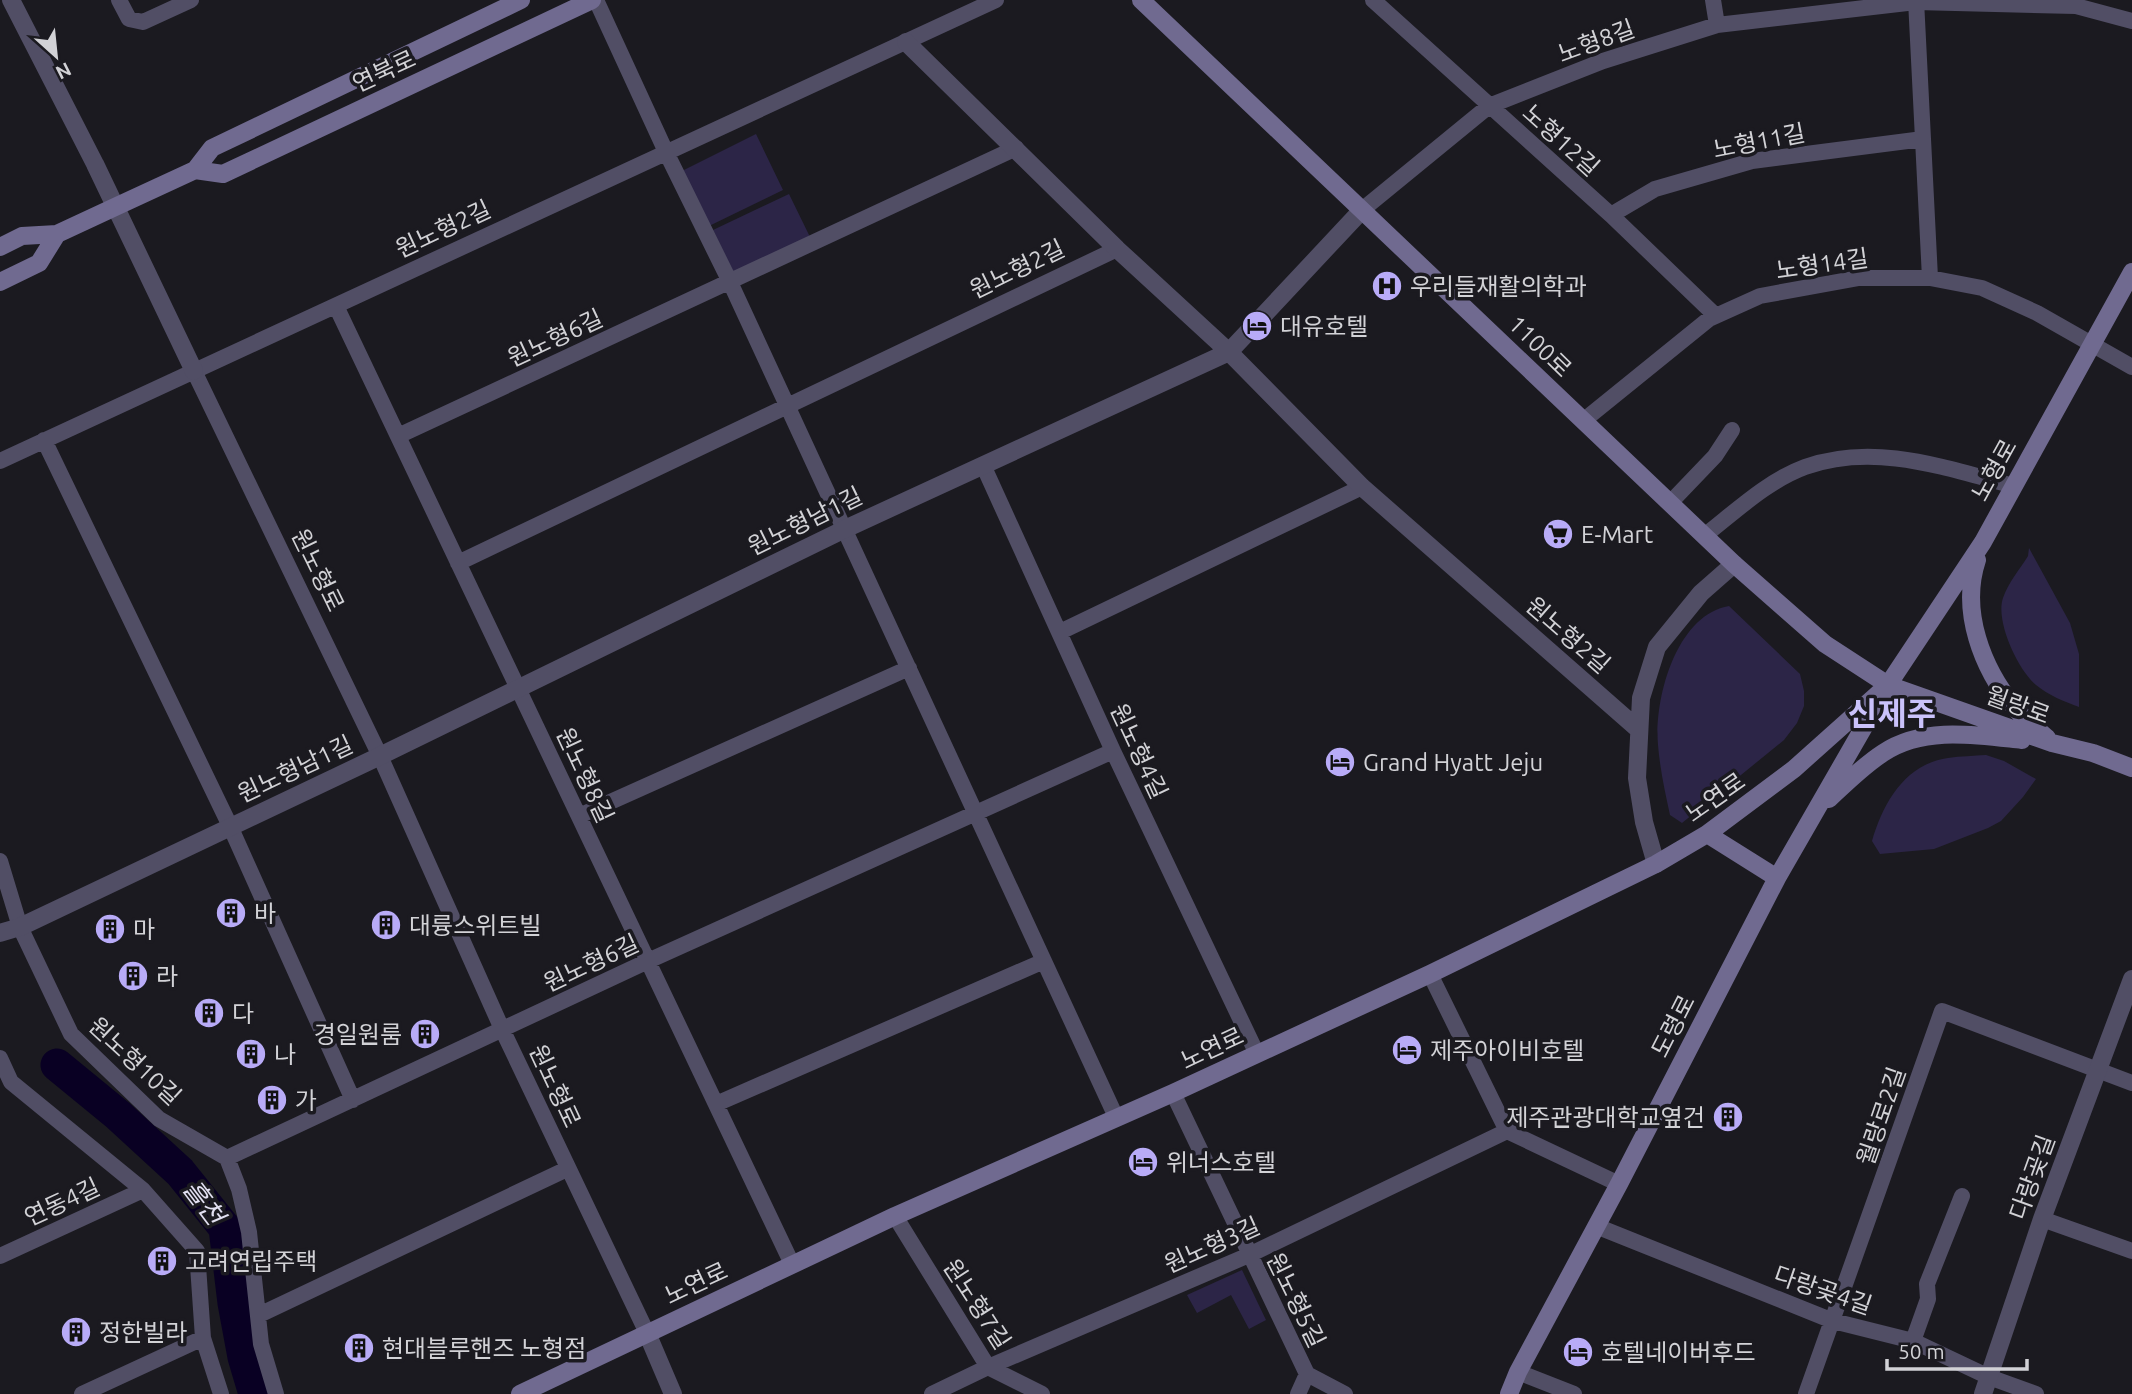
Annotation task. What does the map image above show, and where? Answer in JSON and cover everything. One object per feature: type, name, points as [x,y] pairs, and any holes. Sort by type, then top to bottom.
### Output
[{"type":"main road","name":"연북로","points":[[0,247],[22,236],[57,234],[195,170],[212,148],[521,0]]},
{"type":"main road","name":"연북로","points":[[195,170],[223,174],[594,0]]},
{"type":"main road","name":"1100로","points":[[1141,0],[1734,564],[1825,644],[1888,685]]},
{"type":"main road","points":[[0,282],[39,263],[57,234]]},
{"type":"main road","name":"노형로","points":[[1888,685],[1983,542],[2132,272]]},
{"type":"main road","points":[[1983,542],[1970,591],[1974,630],[1995,679],[2016,709],[2052,743]]},
{"type":"main road","name":"월랑로","points":[[1888,685],[2132,768]]},
{"type":"main road","name":"도령로","points":[[1509,1394],[1518,1372],[1597,1226],[1777,878],[1888,685]]},
{"type":"main road","name":"노연로","points":[[520,1394],[895,1216],[1173,1093],[1430,974],[1656,864],[1707,834],[1794,769],[1888,685]]},
{"type":"main road","points":[[1814,814],[1857,773],[1885,751],[1920,738],[1961,733],[2052,743]]},
{"type":"main road","points":[[1707,834],[1777,878]]},
{"type":"street","name":"원노형로","points":[[11,0],[115,207],[380,756],[502,1029],[647,1333],[673,1394]]},
{"type":"street","points":[[120,0],[129,19],[143,22],[191,0]]},
{"type":"street","points":[[594,0],[788,406],[1116,1117]]},
{"type":"street","name":"원노형2길","points":[[0,461],[996,0]]},
{"type":"street","name":"노형12길","points":[[1373,0],[1611,215],[1716,316]]},
{"type":"street","points":[[1713,0],[1717,25]]},
{"type":"street","points":[[1916,1],[1930,278]]},
{"type":"street","name":"노형8길","points":[[1362,210],[1489,106],[1602,61],[1717,25],[1916,1],[2077,3],[2132,21]]},
{"type":"street","name":"원노형2길","points":[[906,42],[1117,248],[1229,352],[1362,487],[1638,729]]},
{"type":"street","name":"노형11길","points":[[1611,215],[1654,189],[1752,161],[1923,139]]},
{"type":"street","points":[[730,282],[1016,148]]},
{"type":"street","name":"원노형남1길","points":[[0,933],[20,927],[380,756],[845,529],[1229,352],[1362,210]]},
{"type":"street","name":"원노형2길","points":[[788,406],[1117,248]]},
{"type":"street","name":"노형14길","points":[[1583,421],[1709,319],[1760,296],[1859,278],[1930,278],[1982,288],[2037,313],[2132,367]]},
{"type":"street","name":"원노형6길","points":[[398,436],[730,282]]},
{"type":"street","name":"원노형8길","points":[[336,306],[792,1264]]},
{"type":"street","points":[[458,563],[788,406]]},
{"type":"street","points":[[1670,503],[1715,456],[1732,430]]},
{"type":"street","name":"원노형남1길","points":[[44,440],[230,826],[353,1100]]},
{"type":"street","points":[[1704,536],[1772,484],[1804,468],[1839,458],[1906,458],[2014,486]]},
{"type":"street","name":"원노형4길","points":[[983,465],[1113,751],[1257,1054]]},
{"type":"street","points":[[1060,632],[1362,487]]},
{"type":"street","points":[[1656,864],[1644,822],[1637,778],[1641,698],[1657,647],[1701,593],[1734,564]]},
{"type":"street","points":[[579,816],[909,668]]},
{"type":"street","name":"원노형6길","points":[[227,1158],[648,961],[1113,751]]},
{"type":"street","name":"원노형10길","points":[[0,861],[20,927],[71,1034],[159,1119],[227,1158]]},
{"type":"street","points":[[716,1104],[1044,961]]},
{"type":"street","points":[[1430,974],[1507,1131],[1619,1184]]},
{"type":"street","name":"다랑곶길","points":[[1986,1386],[2042,1219],[2132,979]]},
{"type":"street","name":"월랑로2길","points":[[1806,1394],[1942,1011],[2098,1071]]},
{"type":"street","points":[[0,1058],[5,1085],[143,1190],[197,1251],[202,1338],[221,1394]]},
{"type":"street","points":[[2098,1071],[2132,1083]]},
{"type":"street","name":"원노형5길","points":[[1173,1093],[1307,1374],[1345,1394]]},
{"type":"street","name":"원노형3길","points":[[932,1394],[988,1367],[1249,1255],[1507,1131]]},
{"type":"street","points":[[227,1158],[239,1189],[249,1232],[261,1344],[276,1394]]},
{"type":"street","points":[[259,1315],[567,1169]]},
{"type":"street","name":"연동4길","points":[[0,1256],[143,1190]]},
{"type":"street","points":[[1913,1341],[1928,1299],[1927,1284],[1962,1196]]},
{"type":"street","name":"원노형7길","points":[[895,1216],[988,1367],[1042,1394]]},
{"type":"street","points":[[2042,1219],[2132,1251]]},
{"type":"street","name":"다랑곶4길","points":[[1597,1226],[1833,1321],[1913,1341],[1986,1386],[2036,1394]]},
{"type":"street","points":[[82,1394],[202,1338]]},
{"type":"street","points":[[1518,1372],[1574,1394]]},
{"type":"street","name":"원노형5길","points":[[1298,1394],[1307,1374]]},
{"type":"shaded area","points":[[756,134],[783,190],[709,226],[682,171]]},
{"type":"shaded area","points":[[789,194],[810,237],[734,274],[713,230]]},
{"type":"shaded area","points":[[2029,548],[2070,623],[2079,654],[2079,707],[2051,695],[2029,678],[2005,632],[2001,608],[2003,598],[2028,556]]},
{"type":"shaded area","points":[[1729,606],[1800,674],[1804,706],[1797,723],[1784,740],[1682,823],[1670,815],[1663,780],[1658,745],[1660,705],[1672,662],[1682,642],[1695,625],[1711,613]]},
{"type":"shaded area","points":[[1986,755],[2004,761],[2036,779],[2001,821],[1934,849],[1880,854],[1872,841],[1882,813],[1908,777],[1933,762],[1953,757]]},
{"type":"shaded area","points":[[1242,1270],[1266,1320],[1249,1329],[1231,1295],[1197,1313],[1187,1295]]},
{"type":"waterway","name":"흘천","points":[[57,1065],[118,1115],[180,1172],[225,1228],[234,1303],[244,1357],[255,1394]]},
{"type":"place","name":"우리들재활의학과","points":[[1387,286]]},
{"type":"place","name":"대유호텔","points":[[1257,326]]},
{"type":"place","name":"E-Mart","points":[[1558,534]]},
{"type":"place","name":"Grand Hyatt Jeju","points":[[1340,762]]},
{"type":"place","name":"바","points":[[231,913]]},
{"type":"place","name":"대륭스위트빌","points":[[386,925]]},
{"type":"place","name":"마","points":[[110,929]]},
{"type":"place","name":"라","points":[[133,976]]},
{"type":"place","name":"다","points":[[209,1013]]},
{"type":"place","name":"경일원룸","points":[[425,1034]]},
{"type":"place","name":"제주아이비호텔","points":[[1407,1050]]},
{"type":"place","name":"나","points":[[251,1054]]},
{"type":"place","name":"가","points":[[272,1100]]},
{"type":"place","name":"제주관광대학교옆건","points":[[1728,1117]]},
{"type":"place","name":"위너스호텔","points":[[1143,1162]]},
{"type":"place","name":"고려연립주택","points":[[162,1261]]},
{"type":"place","name":"정한빌라","points":[[76,1332]]},
{"type":"place","name":"현대블루핸즈 노형점","points":[[359,1348]]},
{"type":"place","name":"호텔네이버후드","points":[[1578,1352]]},
{"type":"district","name":"신제주","points":[[1892,713]]}]
